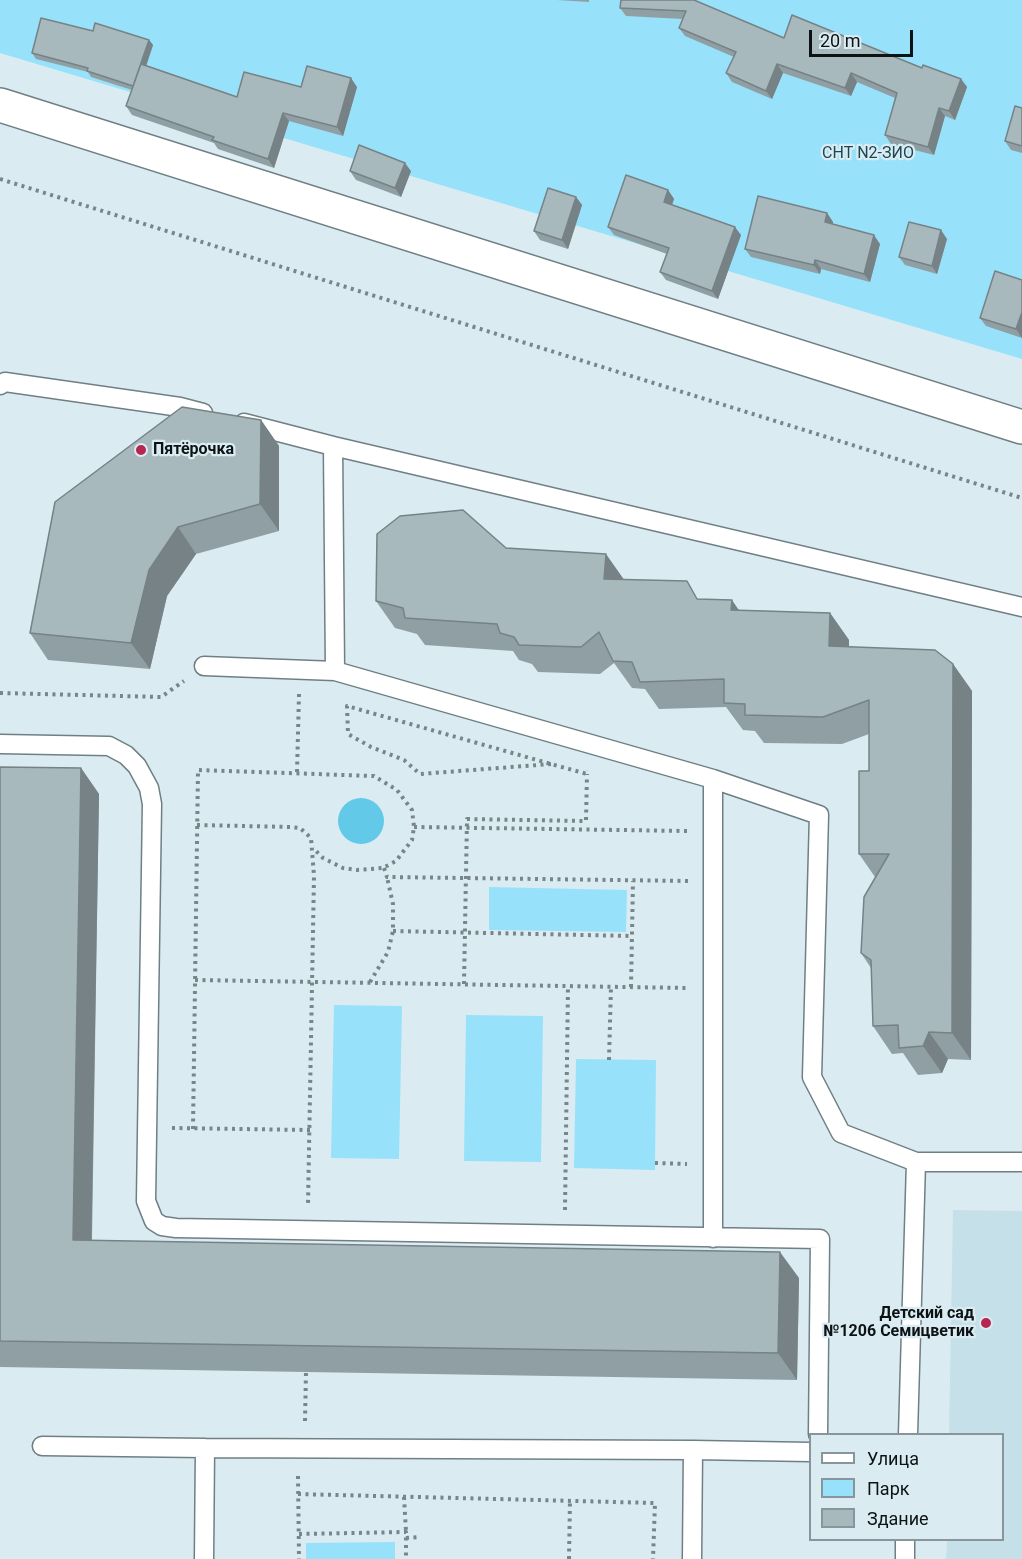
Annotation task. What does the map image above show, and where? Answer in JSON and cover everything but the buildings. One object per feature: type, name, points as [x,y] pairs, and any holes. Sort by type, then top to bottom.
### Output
[{"type":"street","points":[[0,105],[1022,427]]},
{"type":"lane","points":[[0,385],[5,382],[180,407],[333,446],[1022,607]]},
{"type":"lane","points":[[333,446],[335,671]]},
{"type":"lane","points":[[204,666],[335,671],[713,779],[819,815],[812,1077],[841,1133],[916,1162],[1022,1162]]},
{"type":"lane","points":[[0,744],[109,746],[126,755],[137,766],[149,788],[152,804],[146,1201],[148,1212],[162,1226],[308,1231],[820,1239],[818,1433]]},
{"type":"lane","points":[[713,779],[713,1238]]},
{"type":"lane","points":[[908,1433],[916,1162]]},
{"type":"lane","points":[[42,1446],[809,1452]]},
{"type":"lane","points":[[204,1559],[205,1448]]},
{"type":"lane","points":[[692,1559],[693,1450]]},
{"type":"lane","points":[[905,1541],[905,1559]]},
{"type":"path","points":[[0,179],[1022,498]]},
{"type":"path","points":[[0,693],[161,697],[204,666]]},
{"type":"path","points":[[297,772],[300,669]]},
{"type":"path","points":[[347,706],[348,734],[371,747],[404,760],[420,774],[551,764]]},
{"type":"path","points":[[310,1130],[193,1129],[198,770],[374,776],[388,782],[406,800],[412,810],[414,827],[412,840],[396,861],[384,868],[357,870],[343,868],[323,858],[313,848]]},
{"type":"path","points":[[464,984],[466,819],[586,822],[587,774]]},
{"type":"path","points":[[197,825],[300,828],[311,838],[313,848],[312,982],[308,1231]]},
{"type":"path","points":[[414,827],[693,831]]},
{"type":"path","points":[[370,982],[388,952],[393,932],[393,904],[384,868]]},
{"type":"path","points":[[387,877],[692,882],[692,872]]},
{"type":"path","points":[[631,987],[633,881]]},
{"type":"path","points":[[393,932],[632,936]]},
{"type":"path","points":[[195,980],[690,988]]},
{"type":"path","points":[[564,1235],[568,986]]},
{"type":"path","points":[[609,1060],[611,986]]},
{"type":"path","points":[[299,1559],[298,1494],[306,1372]]},
{"type":"path","points":[[298,1494],[655,1503],[653,1559]]},
{"type":"path","points":[[404,1497],[406,1559]]},
{"type":"path","points":[[569,1559],[570,1500]]},
{"type":"path","points":[[299,1534],[406,1532]]},
{"type":"path","points":[[406,1538],[419,1538]]},
{"type":"shaded area","points":[[361,798],[377,805],[384,821],[377,837],[361,844],[345,837],[338,821],[345,805]]},
{"type":"shaded area","name":"Детский сад №1206 Семицветик","points":[[953,1210],[1022,1211],[1022,1559],[946,1559],[947,1541],[1004,1541],[1004,1433],[949,1433]]},
{"type":"green space","name":"СНТ N2-ЗИО","points":[[0,0],[1022,0],[1022,359],[0,53]]},
{"type":"green space","points":[[489,887],[627,890],[626,932],[489,930]]},
{"type":"green space","points":[[334,1005],[402,1006],[399,1159],[331,1158]]},
{"type":"green space","points":[[466,1015],[543,1016],[541,1162],[464,1161]]},
{"type":"green space","points":[[576,1059],[656,1060],[655,1170],[574,1168]]},
{"type":"green space","points":[[395,1542],[395,1559],[306,1559],[306,1543]]},
{"type":"place","name":"Пятёрочка","points":[[141,450]]},
{"type":"place","name":"Детский сад №1206 Семицветик","points":[[986,1323]]}]
